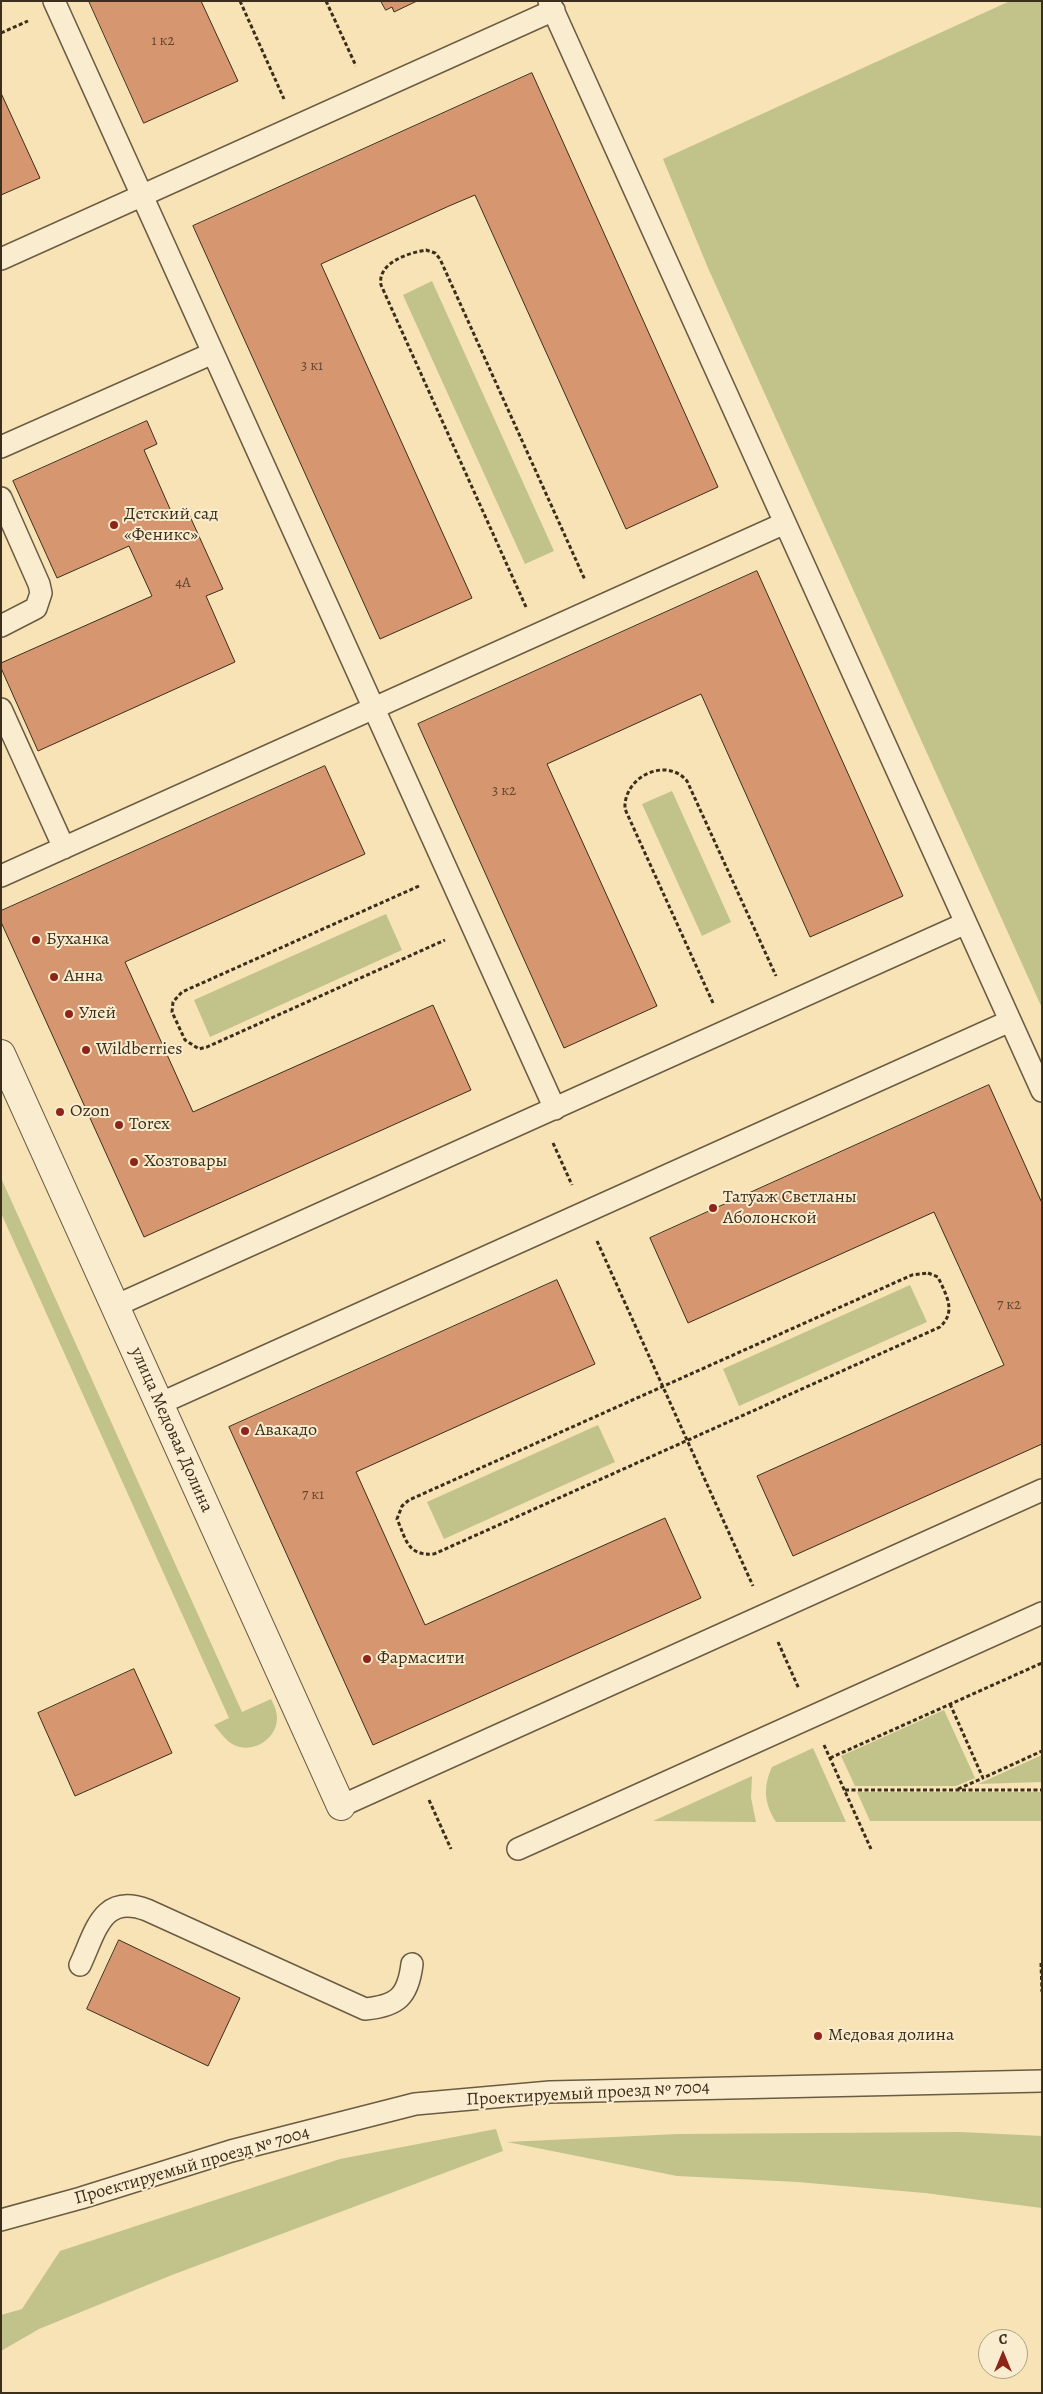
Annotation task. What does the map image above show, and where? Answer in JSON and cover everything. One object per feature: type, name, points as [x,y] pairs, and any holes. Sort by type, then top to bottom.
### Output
[{"type":"street","name":"улица Медовая Долина","points":[[1,1054],[341,1806]]},
{"type":"lane","points":[[54,1],[473,927],[547,1112]]},
{"type":"lane","points":[[1,259],[368,94],[551,6],[1042,1091]]},
{"type":"lane","points":[[1,447],[213,353]]},
{"type":"lane","points":[[1,498],[39,584],[41,593],[36,608],[28,614],[1,626]]},
{"type":"lane","points":[[1,876],[785,523]]},
{"type":"lane","points":[[1,709],[64,848]]},
{"type":"lane","points":[[115,1306],[966,923]]},
{"type":"lane","points":[[159,1404],[1010,1021]]},
{"type":"lane","points":[[341,1806],[1042,1490]]},
{"type":"lane","points":[[518,1849],[1042,1614]]},
{"type":"lane","points":[[80,1965],[104,1915],[114,1908],[123,1905],[133,1905],[147,1910],[365,2010],[384,2008],[397,2001],[410,1982],[412,1964]]},
{"type":"lane","name":"Проектируемый проезд № 7004","points":[[1,2220],[81,2198],[230,2151],[415,2104],[550,2092],[1042,2081]]},
{"type":"path","points":[[240,1],[296,126]]},
{"type":"path","points":[[326,1],[368,94]]},
{"type":"path","points":[[538,634],[381,285],[380,275],[386,266],[426,250],[435,253],[440,259],[597,608]]},
{"type":"path","points":[[726,1031],[626,809],[625,800],[628,788],[636,781],[652,773],[660,770],[669,770],[682,775],[687,781],[788,1004]]},
{"type":"path","points":[[448,873],[182,992],[173,1002],[172,1012],[185,1040],[199,1049],[207,1047],[473,927]]},
{"type":"path","points":[[547,1112],[584,1212],[871,1849]]},
{"type":"path","points":[[928,1273],[938,1277],[950,1304],[947,1320],[940,1327],[434,1554],[418,1554],[410,1548],[397,1519],[402,1506],[409,1500],[663,1386],[912,1275],[928,1273]]},
{"type":"path","points":[[830,1758],[1042,1663]]},
{"type":"path","points":[[950,1704],[983,1778]]},
{"type":"path","points":[[956,1790],[1042,1752]]},
{"type":"path","points":[[416,1772],[451,1849]]},
{"type":"path","points":[[844,1790],[1042,1790]]},
{"type":"path","points":[[1040,1963],[1042,1992]]},
{"type":"green space","points":[[1010,1],[1042,1],[1042,1008],[708,268],[663,159]]},
{"type":"green space","points":[[432,281],[554,551],[525,564],[403,295]]},
{"type":"green space","points":[[672,791],[731,922],[702,936],[642,804]]},
{"type":"green space","points":[[386,914],[402,950],[210,1037],[194,1000]]},
{"type":"green space","points":[[1,1178],[242,1712],[271,1699],[277,1715],[276,1726],[263,1743],[249,1748],[234,1745],[214,1725],[229,1718],[1,1213]]},
{"type":"green space","points":[[910,1285],[927,1322],[739,1406],[723,1369]]},
{"type":"green space","points":[[598,1425],[615,1462],[444,1539],[427,1502]]},
{"type":"green space","points":[[944,1710],[975,1778],[956,1786],[855,1786],[841,1756]]},
{"type":"green space","points":[[813,1748],[846,1822],[776,1822],[769,1808],[766,1795],[767,1781],[772,1767]]},
{"type":"green space","points":[[1042,1755],[1042,1782],[978,1784]]},
{"type":"green space","points":[[752,1776],[751,1798],[756,1822],[653,1821]]},
{"type":"green space","points":[[857,1792],[1042,1792],[1042,1821],[870,1821]]},
{"type":"green space","points":[[496,2129],[503,2151],[172,2275],[39,2329],[1,2351],[1,2315],[22,2309],[60,2251],[340,2159]]},
{"type":"green space","points":[[960,2132],[1042,2136],[1042,2208],[925,2193],[797,2182],[677,2176],[507,2142],[678,2134]]},
{"type":"building","points":[[89,1],[201,1],[238,81],[144,123]]},
{"type":"building","points":[[381,1],[417,1],[394,12],[392,7],[386,10]]},
{"type":"building","points":[[532,73],[718,487],[626,529],[475,195],[449,206],[321,264],[472,598],[380,639],[193,226]]},
{"type":"building","points":[[1,93],[40,178],[1,195]]},
{"type":"building","points":[[147,421],[157,444],[144,450],[174,518],[188,512],[223,589],[206,596],[235,662],[38,751],[1,668],[1,663],[152,596],[129,546],[57,578],[13,481]]},
{"type":"building","points":[[757,571],[903,896],[810,937],[701,694],[547,764],[657,1006],[564,1048],[418,724]]},
{"type":"building","points":[[325,766],[365,854],[125,962],[193,1112],[433,1005],[471,1090],[144,1237],[1,922],[1,911]]},
{"type":"building","points":[[989,1085],[1042,1203],[1042,1444],[793,1556],[757,1476],[1004,1365],[934,1212],[688,1323],[650,1238]]},
{"type":"building","points":[[557,1280],[595,1364],[356,1472],[425,1625],[665,1518],[701,1598],[373,1745],[229,1427]]},
{"type":"building","points":[[134,1669],[172,1753],[75,1796],[38,1713]]},
{"type":"building","points":[[119,1940],[240,1998],[208,2066],[87,2009]]},
{"type":"place","name":"Детский сад «Феникс»","points":[[114,525]]},
{"type":"place","name":"Буханка","points":[[36,940]]},
{"type":"place","name":"Анна","points":[[54,977]]},
{"type":"place","name":"Улей","points":[[69,1014]]},
{"type":"place","name":"Wildberries","points":[[86,1050]]},
{"type":"place","name":"Ozon","points":[[60,1112]]},
{"type":"place","name":"Torex","points":[[119,1125]]},
{"type":"place","name":"Хозтовары","points":[[134,1162]]},
{"type":"place","name":"Татуаж Светланы Аболонской","points":[[713,1208]]},
{"type":"place","name":"Авакадо","points":[[245,1431]]},
{"type":"place","name":"Фармасити","points":[[367,1659]]},
{"type":"place","name":"Медовая долина","points":[[818,2036]]}]
